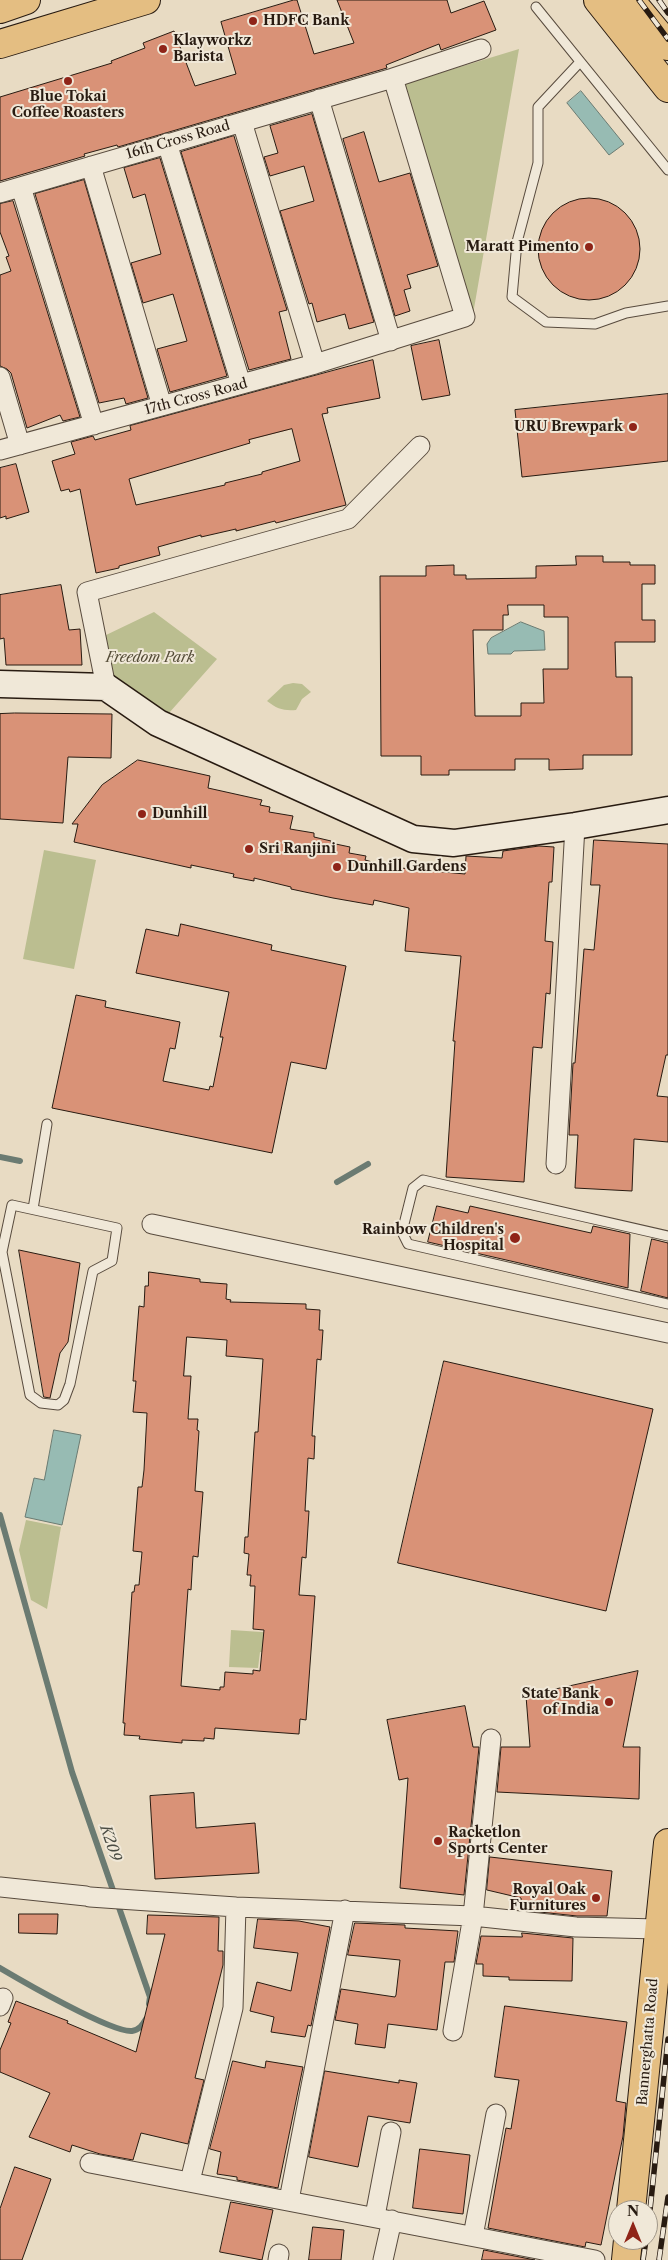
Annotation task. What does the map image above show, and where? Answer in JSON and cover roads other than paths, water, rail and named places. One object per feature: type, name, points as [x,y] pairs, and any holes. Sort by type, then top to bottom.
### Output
[{"type":"main road","points":[[0,9],[26,0]]},
{"type":"main road","points":[[0,44],[146,0]]},
{"type":"main road","points":[[598,0],[668,88]]},
{"type":"main road","points":[[630,0],[668,46]]},
{"type":"main road","name":"Bannerghatta Road","points":[[632,2200],[668,1844]]},
{"type":"street","name":"16th Cross Road","points":[[0,193],[393,78],[481,50]]},
{"type":"street","name":"17th Cross Road","points":[[0,450],[315,364],[465,317],[393,78]]},
{"type":"street","points":[[319,99],[391,341]]},
{"type":"street","points":[[242,122],[315,364]]},
{"type":"street","points":[[167,143],[241,384]]},
{"type":"street","points":[[91,166],[162,406]]},
{"type":"street","points":[[21,187],[94,425]]},
{"type":"street","points":[[0,377],[20,445]]},
{"type":"street","points":[[106,687],[87,592],[348,518],[420,446]]},
{"type":"street","points":[[0,684],[106,687],[158,723],[413,839],[454,843],[575,826],[668,810]]},
{"type":"street","points":[[556,1164],[575,826]]},
{"type":"street","points":[[152,1224],[668,1333]]},
{"type":"street","points":[[453,2031],[473,1916],[491,1739]]},
{"type":"street","points":[[0,1887],[88,1896],[236,1907],[473,1916],[576,1927],[658,1929]]},
{"type":"street","points":[[190,2181],[233,2008],[236,1907]]},
{"type":"street","points":[[289,2200],[345,1910]]},
{"type":"street","points":[[473,2236],[496,2114]]},
{"type":"street","points":[[383,2260],[383,2218],[391,2132]]},
{"type":"street","points":[[90,2163],[594,2260]]},
{"type":"lane","points":[[536,7],[668,170]]},
{"type":"lane","points":[[580,62],[538,107],[538,163],[517,242],[512,297],[546,322],[595,324],[626,313],[668,306]]},
{"type":"lane","points":[[33,1209],[47,1124]]},
{"type":"lane","points":[[668,1236],[423,1180],[413,1188],[402,1232],[408,1244],[668,1304]]},
{"type":"lane","points":[[12,1204],[33,1209],[117,1228],[112,1261],[93,1271],[70,1384],[64,1400],[58,1405],[41,1403],[30,1395],[2,1252],[12,1204]]},
{"type":"water","points":[[581,91],[624,144],[609,155],[567,103]]},
{"type":"water","points":[[521,622],[544,631],[545,650],[514,651],[511,654],[488,654],[487,644],[491,638]]},
{"type":"water","points":[[54,1430],[81,1435],[62,1525],[25,1517],[34,1478],[44,1480]]},
{"type":"waterway","name":"K209","points":[[0,1157],[20,1161]]},
{"type":"waterway","name":"K209","points":[[337,1182],[368,1164]]},
{"type":"waterway","name":"K209","points":[[0,1515],[72,1772],[150,1997],[149,2004]]},
{"type":"waterway","name":"K209","points":[[0,1968],[27,1984],[106,2024],[132,2031],[141,2027],[146,2019]]},
{"type":"railway","points":[[639,0],[668,39]]},
{"type":"railway","points":[[659,0],[668,13]]},
{"type":"railway","points":[[651,2200],[668,2039]]},
{"type":"railway","points":[[659,2260],[668,2197]]},
{"type":"railway","points":[[643,2260],[644,2250]]},
{"type":"place","name":"HDFC Bank","points":[[253,21]]},
{"type":"place","name":"Klayworkz Barista","points":[[163,49]]},
{"type":"place","name":"Blue Tokai Coffee Roasters","points":[[68,81]]},
{"type":"place","name":"Maratt Pimento","points":[[589,247]]},
{"type":"place","name":"URU Brewpark","points":[[633,427]]},
{"type":"place","name":"Dunhill","points":[[142,814]]},
{"type":"place","name":"Sri Ranjini","points":[[249,849]]},
{"type":"place","name":"Dunhill Gardens","points":[[337,867]]},
{"type":"place","name":"Rainbow Children's Hospital","points":[[515,1238]]},
{"type":"place","name":"State Bank of India","points":[[609,1702]]},
{"type":"place","name":"Racketlon Sports Center","points":[[438,1841]]},
{"type":"place","name":"Royal Oak Furnitures","points":[[596,1898]]},
{"type":"park label","name":"Freedom Park","points":[[150,658]]}]
